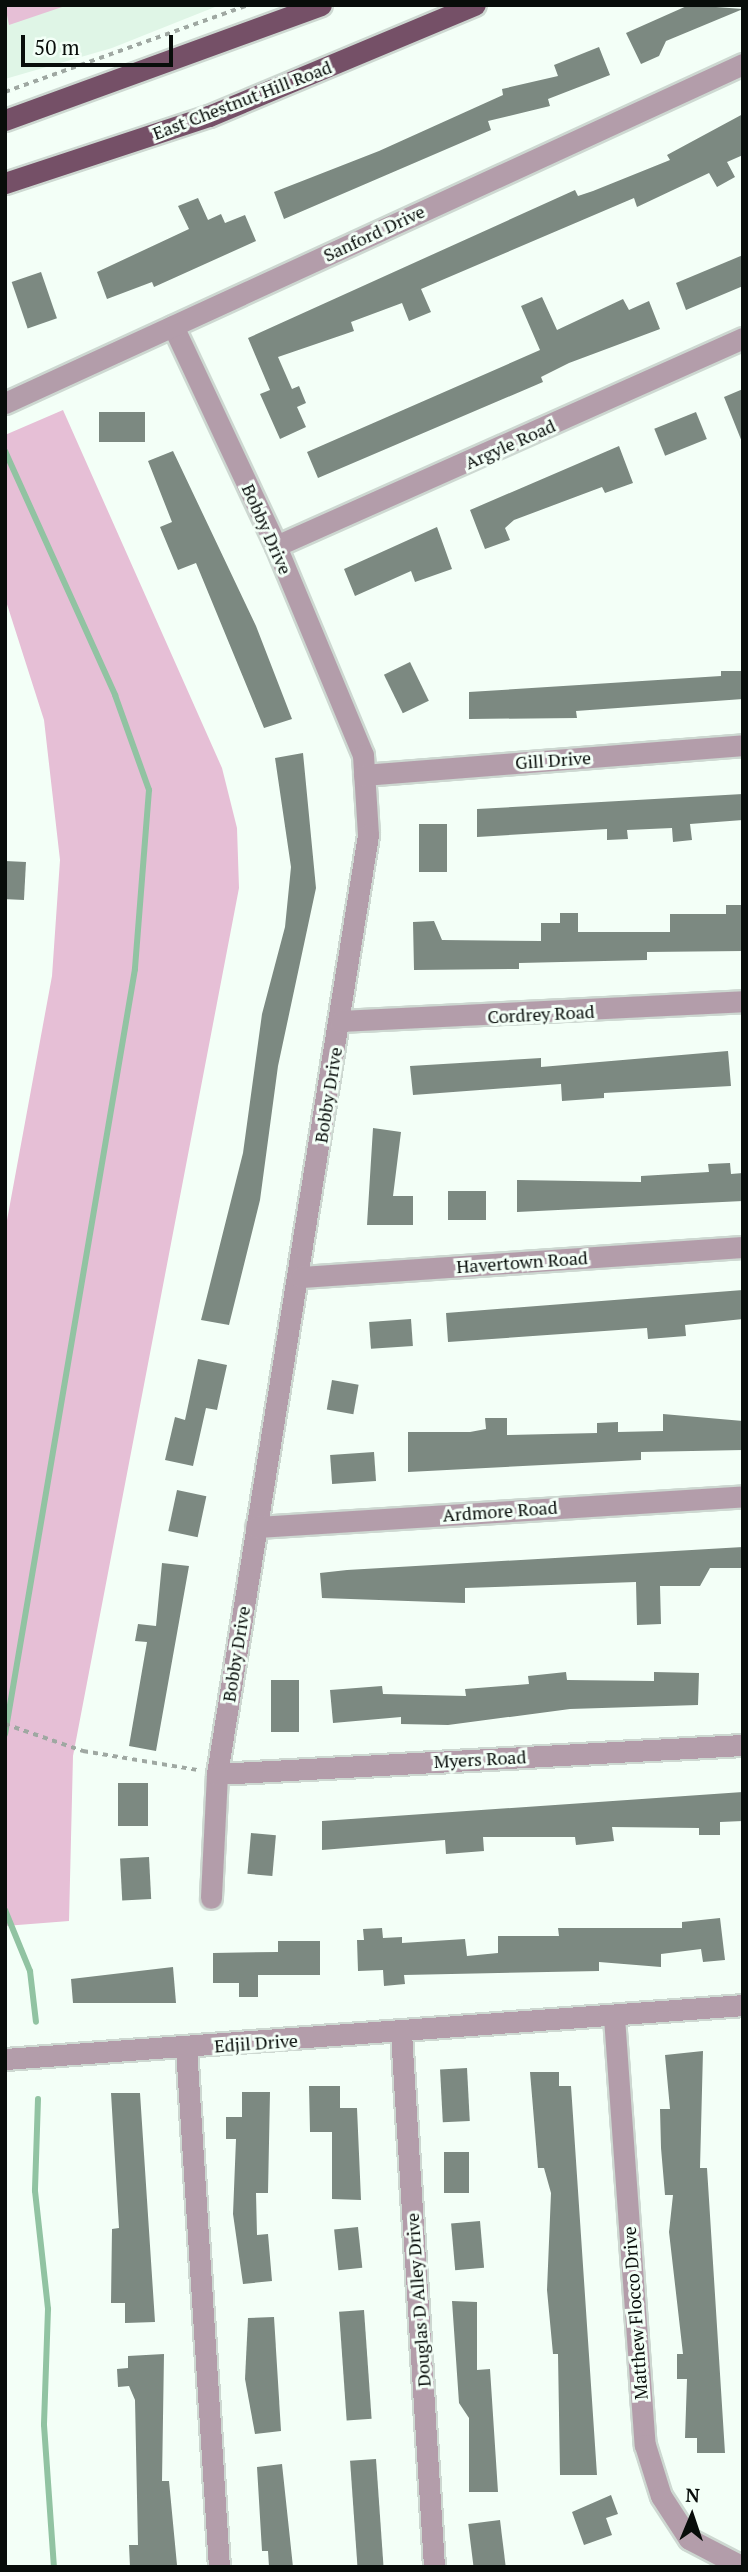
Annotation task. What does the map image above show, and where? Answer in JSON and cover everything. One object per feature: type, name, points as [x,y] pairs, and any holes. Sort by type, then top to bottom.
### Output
[{"type":"main road","points":[[5,120],[321,5]]},
{"type":"main road","name":"East Chestnut Hill Road","points":[[10,184],[209,116],[475,5]]},
{"type":"street","name":"Sanford Drive","points":[[8,395],[173,326],[743,64]]},
{"type":"street","name":"Bobby Drive","points":[[173,326],[276,546],[363,755],[364,775],[363,894],[217,1774],[211,1898]]},
{"type":"street","name":"Argyle Road","points":[[276,546],[743,338]]},
{"type":"street","name":"Gill Drive","points":[[364,775],[743,745]]},
{"type":"street","name":"Cordrey Road","points":[[340,1021],[743,1001]]},
{"type":"street","name":"Havertown Road","points":[[301,1277],[743,1247]]},
{"type":"street","name":"Ardmore Road","points":[[256,1527],[743,1496]]},
{"type":"street","name":"Myers Road","points":[[217,1774],[743,1745]]},
{"type":"street","points":[[614,2017],[743,2005]]},
{"type":"street","name":"Edjil Drive","points":[[5,2059],[614,2017]]},
{"type":"street","name":"Matthew Flocco Drive","points":[[614,2017],[645,2445],[661,2496],[689,2539],[743,2567]]},
{"type":"street","name":"Douglas D Alley Drive","points":[[401,2033],[434,2567]]},
{"type":"street","points":[[186,2047],[219,2567]]},
{"type":"path","points":[[5,92],[248,5]]},
{"type":"path","points":[[5,1724],[83,1751],[217,1774]]},
{"type":"shaded area","points":[[5,5],[220,5],[112,48],[5,79]]},
{"type":"shaded area","points":[[5,5],[68,5],[9,25]]},
{"type":"shaded area","points":[[63,410],[222,768],[237,828],[239,888],[73,1756],[69,1921],[5,1926],[5,1231],[52,976],[60,860],[44,720],[5,598],[5,435]]},
{"type":"building","points":[[689,5],[743,9],[666,41],[659,56],[641,64],[626,33]]},
{"type":"building","points":[[599,47],[610,75],[548,99],[550,106],[488,121],[491,130],[284,219],[274,192],[379,151],[503,95],[502,89],[558,76],[554,65]]},
{"type":"building","points":[[743,114],[743,155],[727,162],[735,177],[717,187],[709,173],[637,207],[634,198],[421,289],[431,312],[409,321],[402,303],[351,322],[354,331],[278,357],[292,389],[299,386],[306,403],[297,407],[306,427],[280,439],[260,394],[270,390],[248,338],[575,190],[578,196],[670,160],[667,155]]},
{"type":"building","points":[[198,198],[208,220],[221,214],[225,223],[245,215],[256,241],[154,287],[152,282],[107,299],[97,272],[189,229],[178,206]]},
{"type":"building","points":[[743,255],[743,286],[686,310],[676,283]]},
{"type":"building","points":[[41,272],[57,318],[28,328],[12,282]]},
{"type":"building","points":[[542,297],[557,330],[623,299],[629,310],[649,301],[660,329],[569,363],[541,377],[543,382],[318,478],[307,452],[540,350],[521,306]]},
{"type":"building","points":[[743,389],[743,442],[742,442],[724,397]]},
{"type":"building","points":[[99,412],[145,412],[145,442],[99,442]]},
{"type":"building","points":[[696,412],[707,439],[665,456],[654,429]]},
{"type":"building","points":[[619,446],[633,483],[605,493],[602,487],[514,520],[505,528],[510,540],[485,549],[470,510]]},
{"type":"building","points":[[173,451],[256,626],[292,719],[264,728],[196,563],[178,570],[160,527],[172,522],[148,461]]},
{"type":"building","points":[[437,527],[452,569],[415,582],[411,571],[355,596],[344,569]]},
{"type":"building","points":[[410,662],[429,701],[403,713],[384,675]]},
{"type":"building","points":[[721,671],[743,671],[743,699],[576,711],[577,718],[469,719],[469,692],[721,676]]},
{"type":"building","points":[[303,753],[316,888],[278,1066],[260,1200],[229,1325],[201,1320],[243,1153],[262,1014],[285,927],[291,867],[275,758]]},
{"type":"building","points":[[743,794],[743,820],[690,824],[692,840],[673,842],[672,828],[627,830],[628,839],[607,840],[607,829],[477,837],[477,809]]},
{"type":"building","points":[[419,824],[447,824],[447,872],[419,872]]},
{"type":"building","points":[[5,861],[26,862],[24,900],[5,899]]},
{"type":"building","points":[[726,905],[743,905],[743,951],[647,952],[647,960],[519,963],[519,969],[414,970],[413,922],[434,921],[442,940],[541,941],[541,923],[560,923],[560,913],[578,913],[578,932],[670,932],[670,914],[726,914]]},
{"type":"building","points":[[728,1051],[731,1086],[604,1093],[604,1098],[562,1101],[561,1084],[413,1095],[410,1066],[541,1058],[541,1067]]},
{"type":"building","points":[[373,1128],[401,1132],[393,1196],[413,1196],[413,1225],[367,1225]]},
{"type":"building","points":[[730,1163],[731,1174],[743,1173],[743,1201],[517,1212],[517,1180],[641,1182],[641,1176],[709,1172],[708,1164]]},
{"type":"building","points":[[448,1191],[486,1191],[486,1220],[448,1220]]},
{"type":"building","points":[[743,1290],[743,1319],[685,1325],[686,1336],[648,1339],[647,1328],[448,1342],[446,1313]]},
{"type":"building","points":[[411,1319],[413,1346],[371,1349],[369,1322]]},
{"type":"building","points":[[198,1359],[227,1365],[217,1410],[206,1408],[193,1466],[165,1460],[175,1417],[185,1420]]},
{"type":"building","points":[[332,1380],[359,1385],[353,1414],[327,1410]]},
{"type":"building","points":[[663,1414],[743,1421],[743,1450],[641,1452],[641,1460],[408,1472],[408,1432],[470,1432],[486,1429],[485,1418],[507,1418],[507,1435],[597,1433],[597,1423],[618,1422],[618,1432],[663,1431]]},
{"type":"building","points":[[374,1452],[376,1481],[332,1484],[330,1455]]},
{"type":"building","points":[[177,1490],[206,1496],[198,1537],[168,1531]]},
{"type":"building","points":[[743,1547],[743,1568],[710,1568],[700,1586],[660,1586],[661,1624],[637,1625],[636,1582],[465,1588],[465,1603],[322,1598],[320,1573]]},
{"type":"building","points":[[162,1563],[189,1566],[156,1751],[129,1746],[147,1642],[135,1641],[138,1624],[156,1626]]},
{"type":"building","points":[[566,1672],[567,1680],[654,1681],[654,1672],[699,1673],[698,1705],[570,1709],[448,1725],[401,1724],[401,1717],[333,1723],[330,1690],[382,1686],[383,1694],[466,1696],[465,1689],[529,1684],[528,1676]]},
{"type":"building","points":[[271,1680],[299,1680],[299,1732],[271,1732]]},
{"type":"building","points":[[118,1783],[148,1783],[148,1826],[118,1826]]},
{"type":"building","points":[[743,1792],[743,1821],[720,1822],[720,1835],[699,1835],[699,1828],[612,1827],[614,1841],[576,1845],[575,1837],[483,1837],[484,1851],[446,1854],[445,1840],[322,1850],[322,1821]]},
{"type":"building","points":[[251,1833],[276,1835],[272,1876],[247,1874]]},
{"type":"building","points":[[149,1857],[151,1899],[122,1900],[120,1859]]},
{"type":"building","points":[[720,1918],[725,1960],[703,1962],[701,1949],[661,1954],[661,1967],[599,1962],[599,1971],[404,1975],[405,1984],[384,1986],[383,1970],[358,1971],[357,1940],[364,1940],[363,1929],[382,1928],[383,1938],[402,1937],[402,1943],[465,1939],[467,1956],[498,1953],[498,1936],[559,1936],[558,1928],[682,1928],[682,1922]]},
{"type":"building","points":[[278,1941],[320,1941],[320,1975],[258,1975],[258,1997],[239,1997],[239,1983],[213,1983],[213,1953],[278,1952]]},
{"type":"building","points":[[173,1967],[176,2003],[73,2003],[71,1979]]},
{"type":"building","points":[[703,2051],[700,2168],[707,2168],[725,2453],[697,2453],[697,2438],[685,2438],[687,2379],[677,2379],[677,2354],[683,2354],[669,2232],[673,2195],[665,2195],[661,2148],[660,2109],[670,2109],[665,2055]]},
{"type":"building","points":[[467,2068],[470,2121],[443,2122],[440,2069]]},
{"type":"building","points":[[530,2072],[559,2072],[559,2086],[571,2086],[597,2475],[560,2475],[558,2354],[553,2354],[547,2290],[551,2193],[544,2168],[538,2168]]},
{"type":"building","points":[[309,2086],[340,2086],[340,2108],[357,2108],[361,2200],[332,2199],[332,2132],[310,2132]]},
{"type":"building","points":[[242,2092],[270,2092],[268,2193],[256,2193],[257,2235],[268,2234],[272,2281],[243,2284],[233,2214],[236,2139],[226,2139],[226,2117],[242,2117]]},
{"type":"building","points":[[111,2093],[140,2093],[155,2322],[125,2323],[125,2303],[111,2303],[112,2229],[119,2228]]},
{"type":"building","points":[[444,2152],[469,2152],[469,2193],[444,2193]]},
{"type":"building","points":[[480,2221],[484,2268],[455,2270],[451,2224]]},
{"type":"building","points":[[358,2227],[362,2268],[338,2270],[334,2230]]},
{"type":"building","points":[[452,2301],[477,2302],[477,2370],[490,2369],[498,2492],[469,2492],[469,2418],[459,2403]]},
{"type":"building","points":[[364,2310],[372,2419],[347,2420],[339,2312]]},
{"type":"building","points":[[274,2317],[281,2431],[255,2434],[245,2379],[248,2318]]},
{"type":"building","points":[[164,2354],[162,2481],[169,2481],[177,2565],[130,2567],[129,2545],[138,2545],[135,2400],[129,2386],[118,2387],[117,2369],[128,2368],[128,2356]]},
{"type":"building","points":[[376,2459],[384,2567],[357,2567],[350,2461]]},
{"type":"building","points":[[282,2464],[293,2567],[269,2567],[268,2551],[262,2551],[257,2467]]},
{"type":"building","points":[[611,2495],[618,2514],[606,2518],[612,2535],[584,2545],[572,2512]]},
{"type":"building","points":[[500,2520],[506,2567],[474,2567],[468,2524]]},
{"type":"waterway","points":[[5,451],[115,695],[149,790],[135,969],[5,1734]]},
{"type":"waterway","points":[[5,1910],[30,1971],[36,2022]]},
{"type":"waterway","points":[[38,2099],[35,2191],[48,2309],[44,2425],[54,2567]]}]
